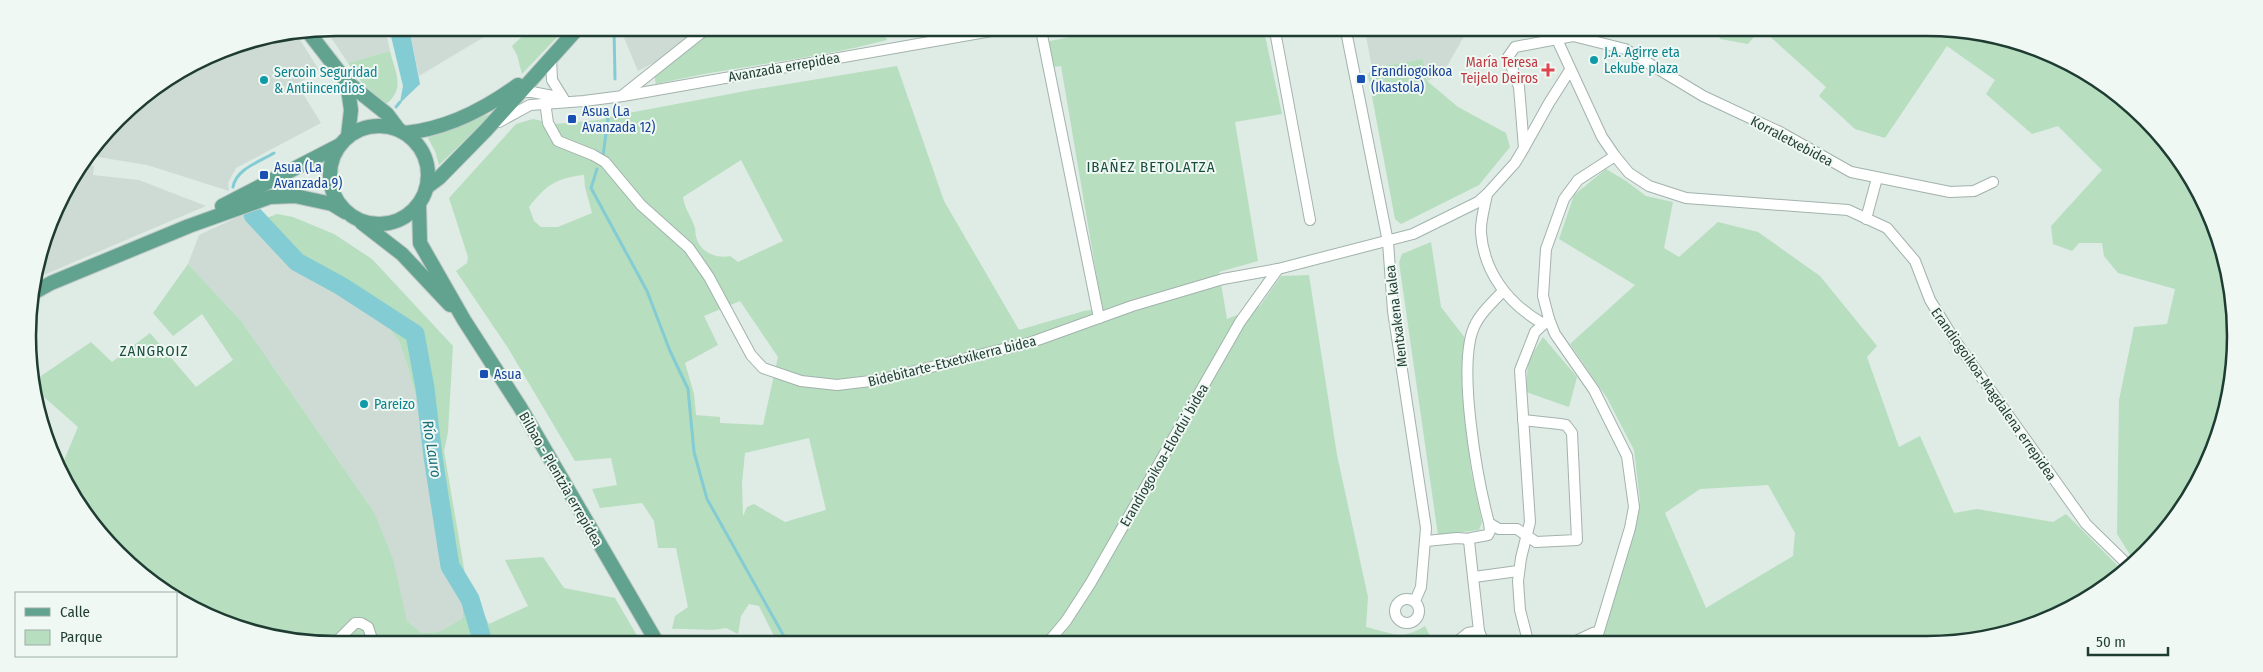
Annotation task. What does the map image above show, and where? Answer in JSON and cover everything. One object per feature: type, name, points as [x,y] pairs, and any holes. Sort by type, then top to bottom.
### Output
[{"type":"main road","points":[[427,187],[439,178],[488,129],[571,36]]},
{"type":"main road","points":[[312,37],[347,82],[387,114],[402,132],[417,143],[425,157],[428,171],[427,187],[419,204],[410,214],[392,222],[372,224],[360,221]]},
{"type":"main road","points":[[189,226],[203,215],[343,141],[360,129],[386,126],[402,132],[420,132],[456,120],[477,111],[503,96],[540,69]]},
{"type":"main road","points":[[345,212],[336,201],[330,188],[329,173],[332,159],[343,141],[351,110],[347,82]]},
{"type":"main road","points":[[40,289],[189,226],[270,197],[282,195],[332,204],[360,221],[402,254],[464,320]]},
{"type":"main road","points":[[419,204],[420,243],[464,320]]},
{"type":"main road","name":"Bilbao - Plentzia errepidea","points":[[464,320],[520,407],[653,636]]},
{"type":"street","points":[[565,36],[565,43]]},
{"type":"street","points":[[623,96],[697,36]]},
{"type":"street","name":"Avanzada errepidea","points":[[567,100],[623,96],[963,36]]},
{"type":"street","points":[[1042,36],[1099,318]]},
{"type":"street","points":[[1276,36],[1310,220]]},
{"type":"street","name":"Mentxakena kalea","points":[[1347,36],[1388,242],[1393,312],[1426,528],[1421,587],[1415,601]]},
{"type":"street","name":"Korraletxebidea","points":[[1524,148],[1519,87],[1508,57],[1515,47],[1552,36]]},
{"type":"street","name":"Erandiogoikoa-Magdalena errepidea","points":[[1555,36],[1602,137],[1614,156],[1629,173],[1649,186],[1686,198],[1848,210],[1887,228],[1915,261],[1930,300],[1954,340],[2086,524],[2124,561]]},
{"type":"street","name":"Korraletxebidea","points":[[1573,36],[1625,49],[1703,96],[1780,132],[1851,172],[1950,192],[1974,192],[1993,182]]},
{"type":"street","points":[[551,57],[552,80],[567,100]]},
{"type":"street","name":"Bidebitarte-Etxetxikerra bidea","points":[[545,102],[546,115],[558,141],[593,155],[604,162],[641,206],[689,248],[709,277],[751,355],[762,368],[801,381],[838,386],[879,380],[1032,342],[1132,306],[1223,279],[1278,269],[1413,234],[1478,202],[1487,194],[1515,163],[1570,70]]},
{"type":"street","points":[[503,96],[520,92],[532,92],[567,100]]},
{"type":"street","points":[[488,129],[530,104],[567,100]]},
{"type":"street","points":[[1597,636],[1630,528],[1634,507],[1627,456],[1594,390],[1546,321],[1543,296],[1546,249],[1564,199],[1578,180],[1614,156]]},
{"type":"street","points":[[1866,218],[1877,178]]},
{"type":"street","points":[[1487,194],[1481,231],[1483,246],[1494,275],[1503,291],[1524,313],[1546,321]]},
{"type":"street","name":"Erandiogoikoa-Elordui bidea","points":[[1053,636],[1090,584],[1240,322],[1278,269]]},
{"type":"street","points":[[1426,542],[1457,538],[1470,539],[1488,534],[1489,523],[1474,452],[1468,392],[1468,359],[1472,333],[1476,322],[1503,291]]},
{"type":"street","points":[[1527,636],[1520,610],[1518,571],[1530,522],[1520,370],[1526,352],[1546,321]]},
{"type":"street","points":[[1489,523],[1499,529],[1516,529],[1536,542],[1577,540],[1572,433],[1566,425],[1524,420]]},
{"type":"street","points":[[1464,636],[1468,633],[1481,636],[1470,539]]},
{"type":"street","points":[[1474,577],[1518,571]]},
{"type":"street","points":[[342,636],[355,623],[361,623],[368,627],[371,636]]},
{"type":"shaded area","points":[[330,36],[387,36],[390,51],[348,63]]},
{"type":"shaded area","points":[[411,36],[486,36],[419,76]]},
{"type":"shaded area","points":[[624,36],[688,36],[659,60],[638,71]]},
{"type":"shaded area","points":[[1366,36],[1464,36],[1443,73],[1427,81],[1423,59],[1372,68]]},
{"type":"shaded area","points":[[299,39],[319,70],[297,84],[321,123],[236,168],[228,183],[229,191],[147,165],[96,157],[111,138],[138,111],[186,76],[221,59],[258,46]]},
{"type":"shaded area","points":[[90,165],[94,166],[93,175],[139,180],[206,206],[42,276],[46,258],[59,221],[76,186]]},
{"type":"shaded area","points":[[242,215],[250,221],[288,264],[387,325],[399,341],[424,427],[443,547],[437,550],[463,597],[463,618],[439,632],[422,633],[407,621],[374,512],[242,322],[188,264],[199,235]]},
{"type":"green space","points":[[523,36],[558,36],[522,74],[517,55],[512,46]]},
{"type":"green space","points":[[702,36],[885,36],[887,40],[830,53],[713,72],[656,84],[654,75]]},
{"type":"green space","points":[[1074,36],[1265,36],[1282,114],[1235,122],[1258,261],[1219,272],[1227,319],[1260,306],[1281,276],[1309,275],[1337,455],[1368,597],[1366,627],[1403,634],[1417,631],[1425,626],[1432,636],[774,636],[759,606],[749,604],[741,616],[738,634],[726,628],[713,630],[672,629],[675,616],[688,607],[676,548],[658,548],[654,521],[642,503],[600,508],[592,489],[617,485],[611,458],[575,461],[508,348],[456,271],[467,263],[468,257],[449,198],[516,124],[533,119],[555,124],[599,120],[751,90],[897,66],[944,201],[1019,330],[1084,311],[1102,308],[1061,66],[1043,68],[1040,43]],"holes":[[[741,160],[783,241],[738,262],[730,256],[714,255],[701,247],[683,197]],[[584,175],[592,213],[558,227],[541,227],[534,221],[529,207],[546,188],[566,178]],[[740,301],[778,357],[763,425],[720,423],[720,417],[696,415],[694,394],[685,363],[718,345],[704,316]],[[809,438],[826,510],[785,522],[754,504],[747,507],[743,516],[742,483],[745,453]]]},
{"type":"green space","points":[[1719,36],[1755,36],[1748,44],[1720,39]]},
{"type":"green space","points":[[1769,36],[1927,36],[1966,39],[2005,46],[2060,67],[2094,87],[2139,124],[2176,169],[2196,203],[2217,258],[2226,316],[2227,336],[2224,375],[2217,414],[2196,469],[2165,518],[2131,556],[2117,534],[2119,400],[2134,327],[2167,324],[2175,289],[2118,273],[2104,256],[2102,243],[2079,243],[2072,251],[2053,244],[2051,226],[2102,170],[2058,126],[2032,134],[1986,94],[1995,80],[1947,46],[1885,138],[1855,129],[1819,96],[1826,87]]},
{"type":"green space","points":[[390,51],[396,73],[397,86],[396,92],[386,104],[363,84],[348,63]]},
{"type":"green space","points":[[1423,59],[1427,81],[1458,107],[1506,133],[1510,147],[1479,185],[1401,224],[1395,219],[1368,75],[1372,68]]},
{"type":"green space","points":[[489,114],[490,116],[439,165],[435,151],[428,138]]},
{"type":"green space","points":[[1606,169],[1646,196],[1673,202],[1664,248],[1679,257],[1718,222],[1758,232],[1820,276],[1877,346],[1867,357],[1899,447],[1920,436],[1954,513],[1977,509],[2053,522],[2066,514],[2118,566],[2077,596],[2042,613],[2005,626],[1966,633],[1927,636],[1579,636],[1608,619],[1630,545],[1640,501],[1634,450],[1607,398],[1570,344],[1635,285],[1559,239],[1574,195]],"holes":[[[1768,485],[1795,533],[1793,556],[1706,608],[1665,513],[1700,489]]]},
{"type":"green space","points":[[277,214],[293,217],[334,234],[372,259],[453,346],[448,432],[444,451],[466,580],[489,624],[528,606],[505,560],[543,557],[564,588],[615,598],[637,636],[336,636],[278,630],[258,626],[221,613],[186,596],[138,561],[111,534],[87,503],[64,461],[78,427],[42,396],[39,377],[91,342],[112,362],[150,333],[196,387],[233,360],[202,314],[173,336],[153,313],[188,264],[242,322],[374,512],[393,559],[407,621],[422,633],[439,632],[463,618],[463,597],[437,550],[443,547],[424,427],[399,341],[387,325],[288,264],[250,221],[259,221]]},
{"type":"green space","points":[[1431,242],[1441,307],[1465,338],[1466,430],[1471,471],[1482,522],[1479,530],[1438,535],[1399,262],[1402,254]]},
{"type":"green space","points":[[1543,337],[1577,377],[1569,407],[1526,392],[1528,361]]},
{"type":"water","points":[[391,36],[411,36],[420,84],[396,107],[400,102],[403,86]]},
{"type":"waterway","points":[[614,36],[615,79]]},
{"type":"waterway","name":"Río Lauro","points":[[396,107],[400,102]]},
{"type":"waterway","points":[[603,156],[608,118]]},
{"type":"waterway","name":"Río Lauro","points":[[233,187],[243,171],[274,153]]},
{"type":"waterway","points":[[597,169],[591,188],[647,291],[670,351],[688,389],[694,452],[707,499],[784,636]]},
{"type":"waterway","name":"Río Lauro","points":[[253,215],[297,262],[341,286],[415,334],[425,388],[433,457],[450,566],[470,599],[481,636]]},
{"type":"place","name":"J.A. Agirre eta Lekube plaza","points":[[1594,60]]},
{"type":"place","name":"María Teresa Teijelo Deiros","points":[[1548,70]]},
{"type":"place","name":"Erandiogoikoa (Ikastola)","points":[[1361,79]]},
{"type":"place","name":"Sercoin Seguridad & Antiincendios","points":[[264,80]]},
{"type":"place","name":"Asua (La Avanzada 12)","points":[[572,119]]},
{"type":"place","name":"Asua (La Avanzada 9)","points":[[264,175]]},
{"type":"place","name":"Asua","points":[[484,374]]},
{"type":"place","name":"Pareizo","points":[[364,404]]},
{"type":"district","name":"IBAÑEZ BETOLATZA","points":[[1151,167]]},
{"type":"district","name":"ZANGROIZ","points":[[154,351]]}]
